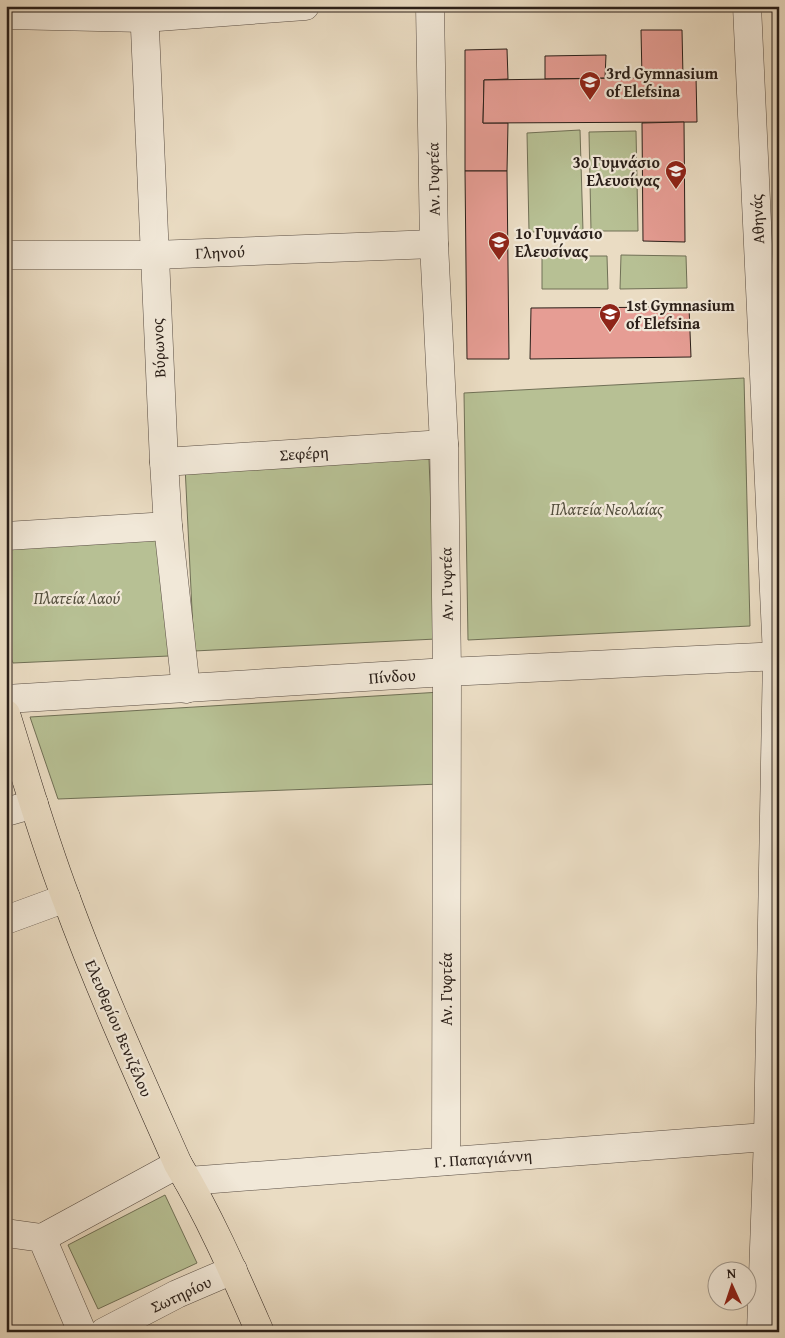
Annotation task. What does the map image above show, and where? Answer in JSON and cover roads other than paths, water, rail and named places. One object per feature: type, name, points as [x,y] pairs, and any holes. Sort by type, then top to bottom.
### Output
[{"type":"main road","name":"Ελευθερίου Βενιζέλου","points":[[6,714],[66,898],[118,1027],[183,1173],[233,1270],[260,1332]]},
{"type":"street","points":[[6,15],[305,6]]},
{"type":"street","name":"Αν. Γυφτέα","points":[[430,6],[434,244],[444,444],[447,672],[446,1161]]},
{"type":"street","name":"Αθηνάς","points":[[747,6],[778,656],[773,1136],[761,1332]]},
{"type":"street","name":"Βύρωνος","points":[[144,12],[164,462],[168,526],[186,689]]},
{"type":"street","name":"Γληνού","points":[[6,255],[154,255],[434,244]]},
{"type":"street","name":"Σεφέρη","points":[[164,462],[444,444]]},
{"type":"street","points":[[6,536],[168,526]]},
{"type":"street","name":"Πίνδου","points":[[6,699],[447,672],[778,656]]},
{"type":"street","points":[[6,812],[34,804]]},
{"type":"street","points":[[6,920],[66,898]]},
{"type":"street","name":"Γ. Παπαγιάννη","points":[[183,1173],[446,1161],[773,1136]]},
{"type":"street","points":[[6,1233],[42,1238],[183,1173]]},
{"type":"street","points":[[42,1238],[82,1332]]},
{"type":"street","name":"Σωτηρίου","points":[[104,1332],[177,1294],[233,1270]]},
{"type":"place","name":"3rd Gymnasium of Elefsina","points":[[590,101]]},
{"type":"place","name":"3ο Γυμνάσιο Ελευσίνας","points":[[676,190]]},
{"type":"place","name":"1ο Γυμνάσιο Ελευσίνας","points":[[499,261]]},
{"type":"place","name":"1st Gymnasium of Elefsina","points":[[610,333]]},
{"type":"park label","name":"Πλατεία Νεολαίας","points":[[607,509]]},
{"type":"park label","name":"Πλατεία Λαού","points":[[77,598]]}]
